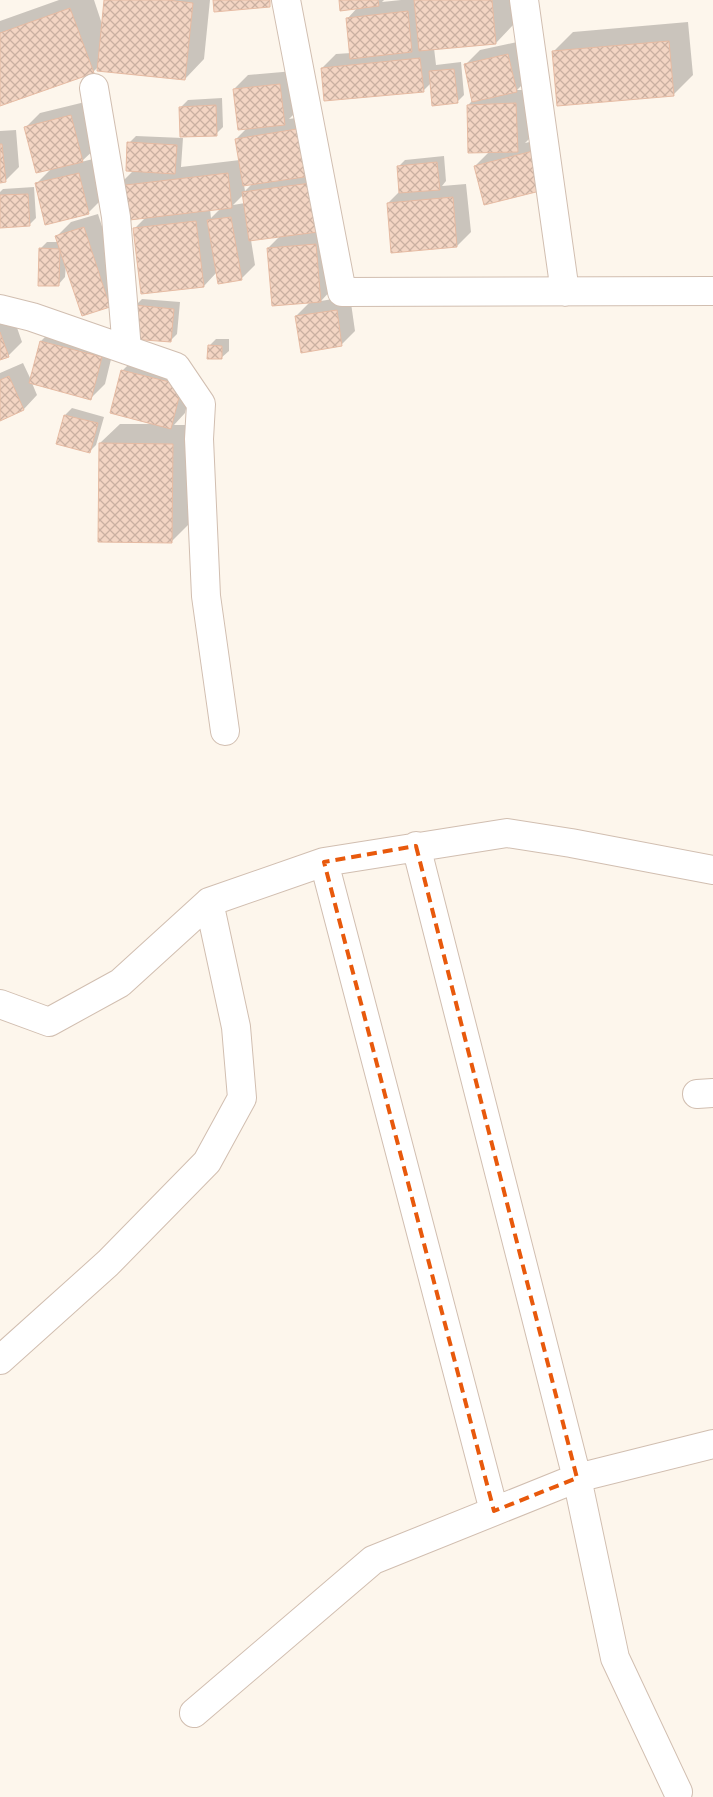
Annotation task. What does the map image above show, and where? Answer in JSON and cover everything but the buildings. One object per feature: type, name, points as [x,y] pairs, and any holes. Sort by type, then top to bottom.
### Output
[{"type":"street","points":[[286,0],[342,292],[713,291]]},
{"type":"street","points":[[524,0],[565,292]]},
{"type":"street","points":[[94,88],[116,217],[127,350]]},
{"type":"street","points":[[0,309],[32,317],[176,367],[201,404],[199,439],[206,596],[225,731]]},
{"type":"street","points":[[0,1004],[49,1022],[120,983],[209,902],[324,862],[507,833],[572,843],[713,870]]},
{"type":"street","points":[[416,846],[577,1478],[615,1658],[678,1792]]},
{"type":"street","points":[[324,862],[494,1511]]},
{"type":"street","points":[[0,1360],[108,1263],[207,1162],[242,1098],[236,1027],[209,902]]},
{"type":"street","points":[[194,1713],[373,1560],[577,1478],[713,1444]]},
{"type":"highlighted area","points":[[416,846],[577,1478],[494,1511],[324,862]]}]
